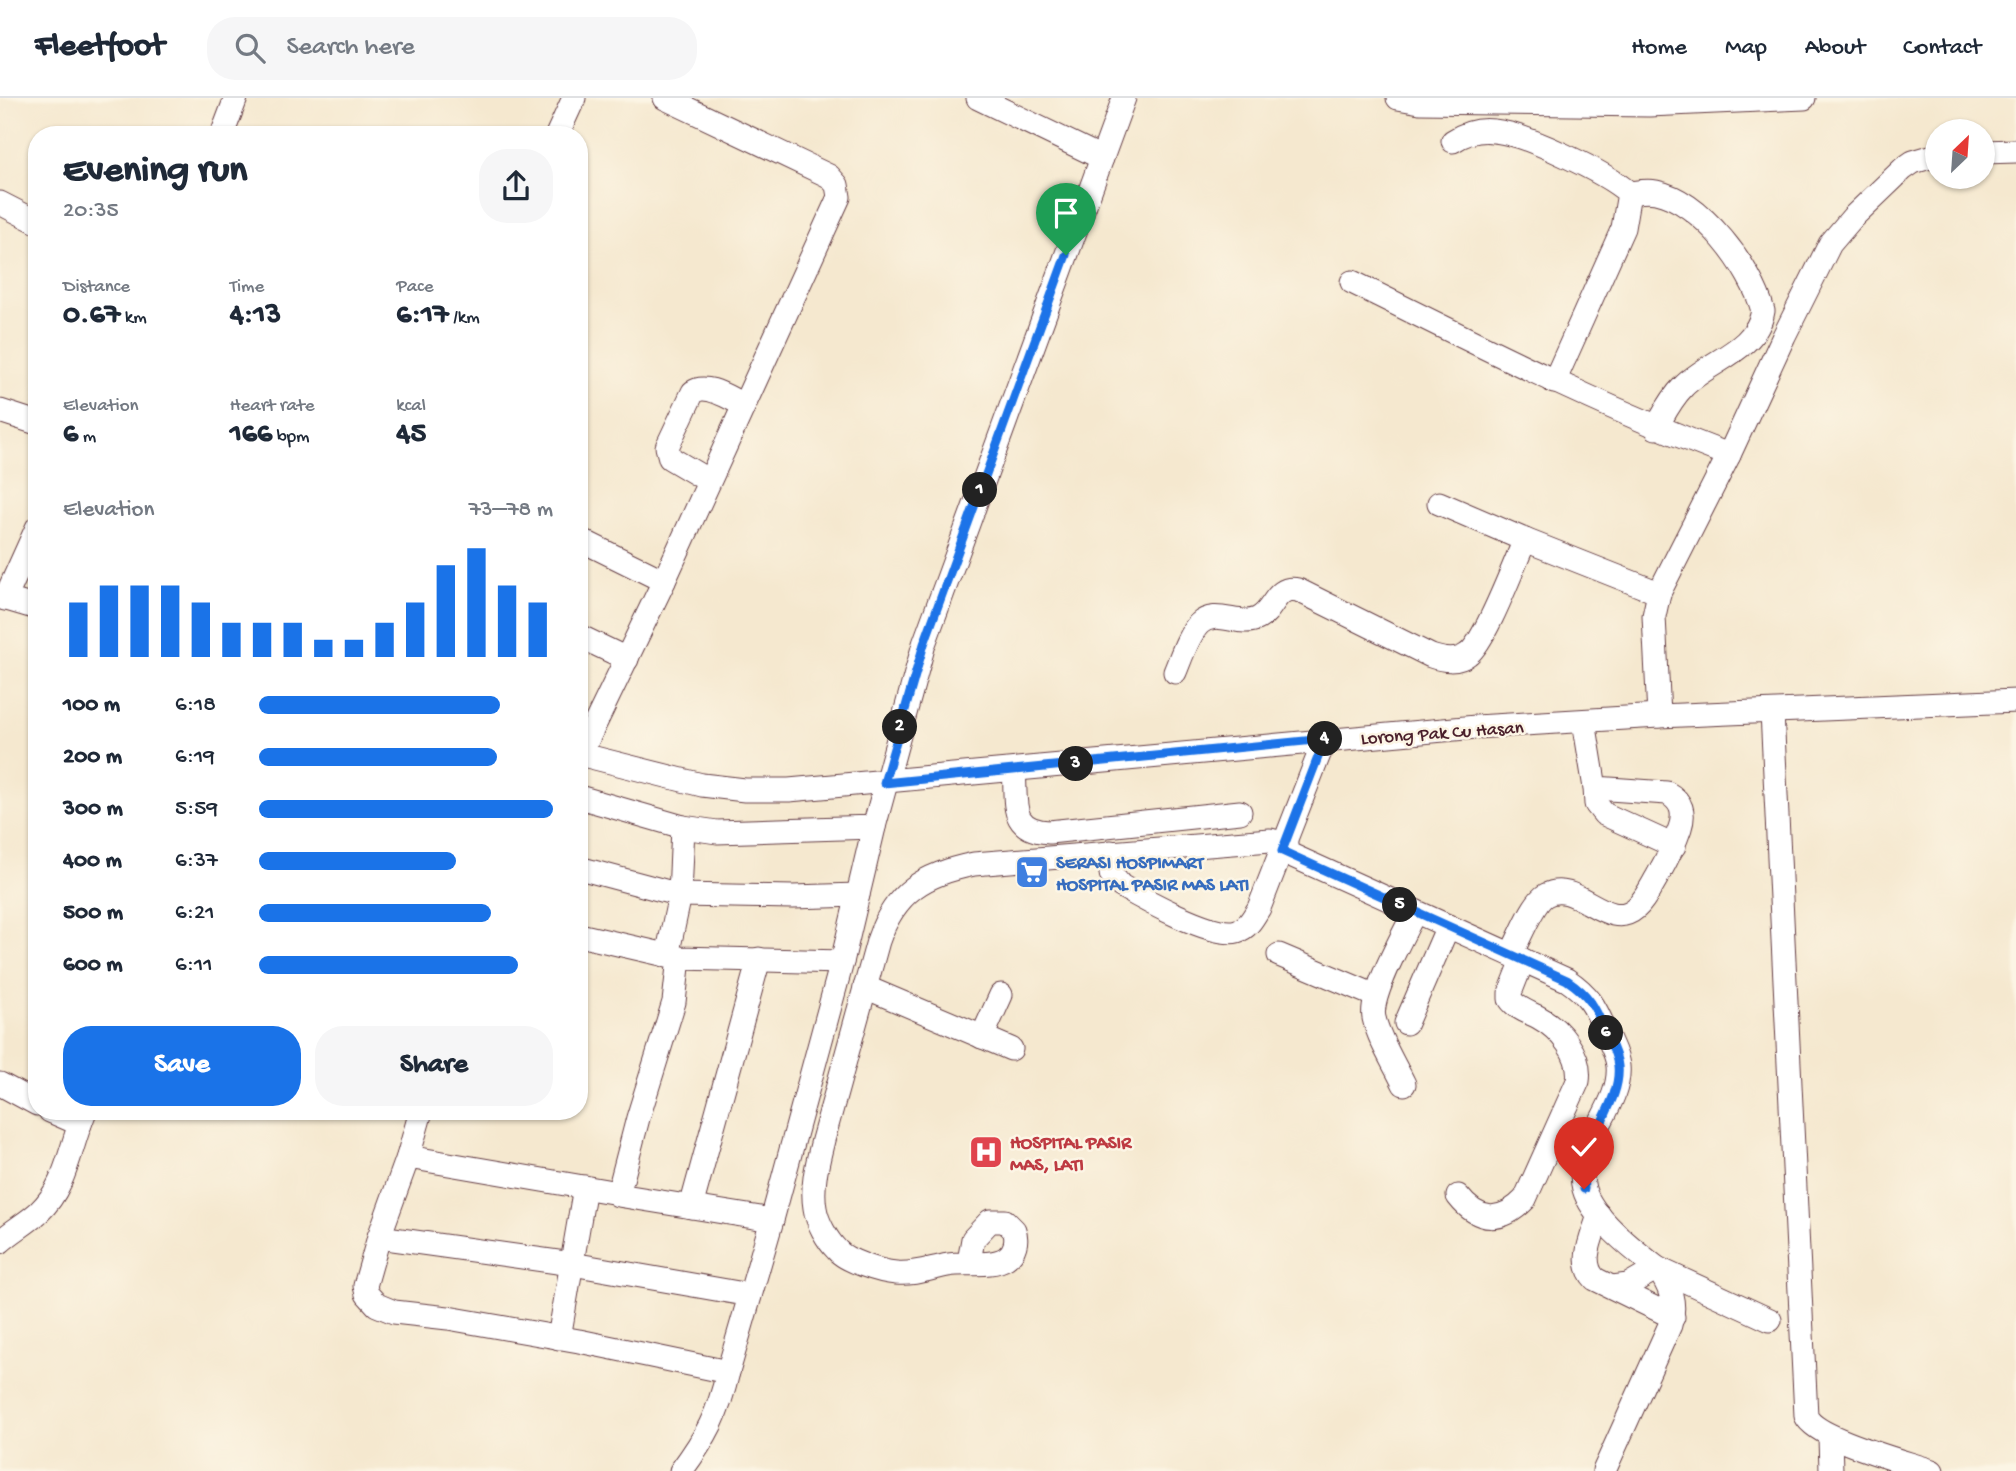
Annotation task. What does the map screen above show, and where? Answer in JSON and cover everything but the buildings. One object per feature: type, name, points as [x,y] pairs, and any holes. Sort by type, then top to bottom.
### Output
[{"type":"street","points":[[225,126],[236,98]]},
{"type":"street","points":[[561,126],[574,98]]},
{"type":"street","points":[[588,737],[664,581],[838,202],[839,191],[829,177],[665,98]]},
{"type":"street","points":[[978,98],[1102,158]]},
{"type":"street","points":[[681,1471],[711,1426],[719,1408],[842,962],[884,783],[924,644],[1124,98]]},
{"type":"street","points":[[1413,99],[1649,105],[1804,98]]},
{"type":"street","points":[[1452,141],[1464,134],[1479,131],[1516,136],[1608,177],[1629,193],[1657,192],[1695,211],[1711,227],[1748,277],[1763,310],[1758,327],[1747,342],[1684,385],[1673,397],[1656,428]]},
{"type":"street","points":[[1995,152],[2016,151]]},
{"type":"street","points":[[1659,716],[1654,616],[1659,593],[1729,455],[1794,314],[1830,244],[1853,217],[1903,169],[1925,158]]},
{"type":"street","points":[[1554,382],[1623,228],[1629,193]]},
{"type":"street","points":[[0,203],[28,217]]},
{"type":"street","points":[[1352,282],[1554,382],[1656,428],[1729,455]]},
{"type":"street","points":[[709,481],[670,458],[667,447],[694,392],[699,388],[706,388],[744,405]]},
{"type":"street","points":[[0,411],[28,420]]},
{"type":"street","points":[[1439,503],[1659,593]]},
{"type":"street","points":[[1175,672],[1193,633],[1202,621],[1219,617],[1247,622],[1257,619],[1279,594],[1288,589],[1298,590],[1431,656],[1443,660],[1461,659],[1477,646],[1525,540]]},
{"type":"street","points":[[588,543],[664,581]]},
{"type":"street","points":[[28,547],[3,598],[28,605]]},
{"type":"street","points":[[588,640],[626,659]]},
{"type":"street","name":"Lorong Pak Cu Hasan","points":[[588,756],[702,785],[745,790],[789,790],[1325,739],[1659,716],[2016,701]]},
{"type":"street","points":[[1772,712],[1806,1412],[1810,1423],[1830,1437],[1932,1471]]},
{"type":"street","points":[[1584,721],[1596,804],[1604,814],[1674,846]]},
{"type":"street","points":[[1111,852],[1111,874],[1121,886],[1209,929],[1231,933],[1240,931],[1252,920],[1284,848],[1325,739]]},
{"type":"street","points":[[1014,770],[1019,819],[1027,828],[1035,831],[1049,832],[1240,812]]},
{"type":"street","points":[[1458,1196],[1479,1216],[1488,1217],[1514,1211],[1525,1199],[1578,1081],[1578,1062],[1561,1036],[1510,999],[1517,957],[1539,901],[1548,893],[1567,892],[1611,913],[1623,914],[1635,909],[1648,892],[1674,846],[1683,819],[1682,809],[1675,797],[1667,793],[1595,788]]},
{"type":"street","points":[[588,800],[684,827],[717,832],[874,827]]},
{"type":"street","points":[[618,1193],[674,1002],[673,957],[684,827]]},
{"type":"street","points":[[969,1262],[909,1273],[876,1269],[837,1251],[819,1224],[814,1199],[816,1169],[865,987],[885,921],[904,894],[925,880],[951,869],[974,864],[1270,840],[1415,911],[1567,980],[1587,995],[1595,1006],[1617,1056],[1619,1067],[1614,1091],[1587,1153],[1584,1189],[1599,1215],[1657,1268],[1671,1292],[1673,1317],[1604,1471]]},
{"type":"street","points":[[588,870],[680,895],[858,895]]},
{"type":"street","points":[[1404,1084],[1374,1018],[1376,996],[1415,911]]},
{"type":"street","points":[[1406,1023],[1448,926]]},
{"type":"street","points":[[588,937],[673,957],[842,962]]},
{"type":"street","points":[[1279,955],[1376,996]]},
{"type":"street","points":[[691,1207],[759,959]]},
{"type":"street","points":[[865,987],[1011,1049]]},
{"type":"street","points":[[982,1037],[1001,995]]},
{"type":"street","points":[[0,1084],[28,1099]]},
{"type":"street","points":[[0,1242],[37,1214],[51,1198],[67,1167],[82,1120]]},
{"type":"street","points":[[418,1120],[365,1286],[367,1294],[377,1305],[394,1312],[448,1318],[728,1372]]},
{"type":"street","points":[[408,1157],[772,1220]]},
{"type":"street","points":[[559,1338],[585,1187]]},
{"type":"street","points":[[1599,1215],[1587,1253],[1586,1266],[1595,1279],[1673,1317]]},
{"type":"street","points":[[379,1237],[572,1264],[750,1295]]},
{"type":"street","points":[[1613,1287],[1628,1285],[1657,1268]]},
{"type":"street","points":[[1657,1268],[1770,1320]]},
{"type":"street","points":[[1830,1437],[1831,1471]]},
{"type":"place","name":"SERASI HOSPIMART HOSPITAL PASIR MAS LATI","points":[[1032,872]]},
{"type":"place","name":"HOSPITAL PASIR MAS, LATI","points":[[986,1152]]},
{"type":"route","points":[[1066,255],[924,644],[884,783],[1325,739],[1282,851],[1567,980],[1587,995],[1595,1006],[1617,1056],[1619,1067],[1614,1091],[1587,1153],[1584,1189]]}]
